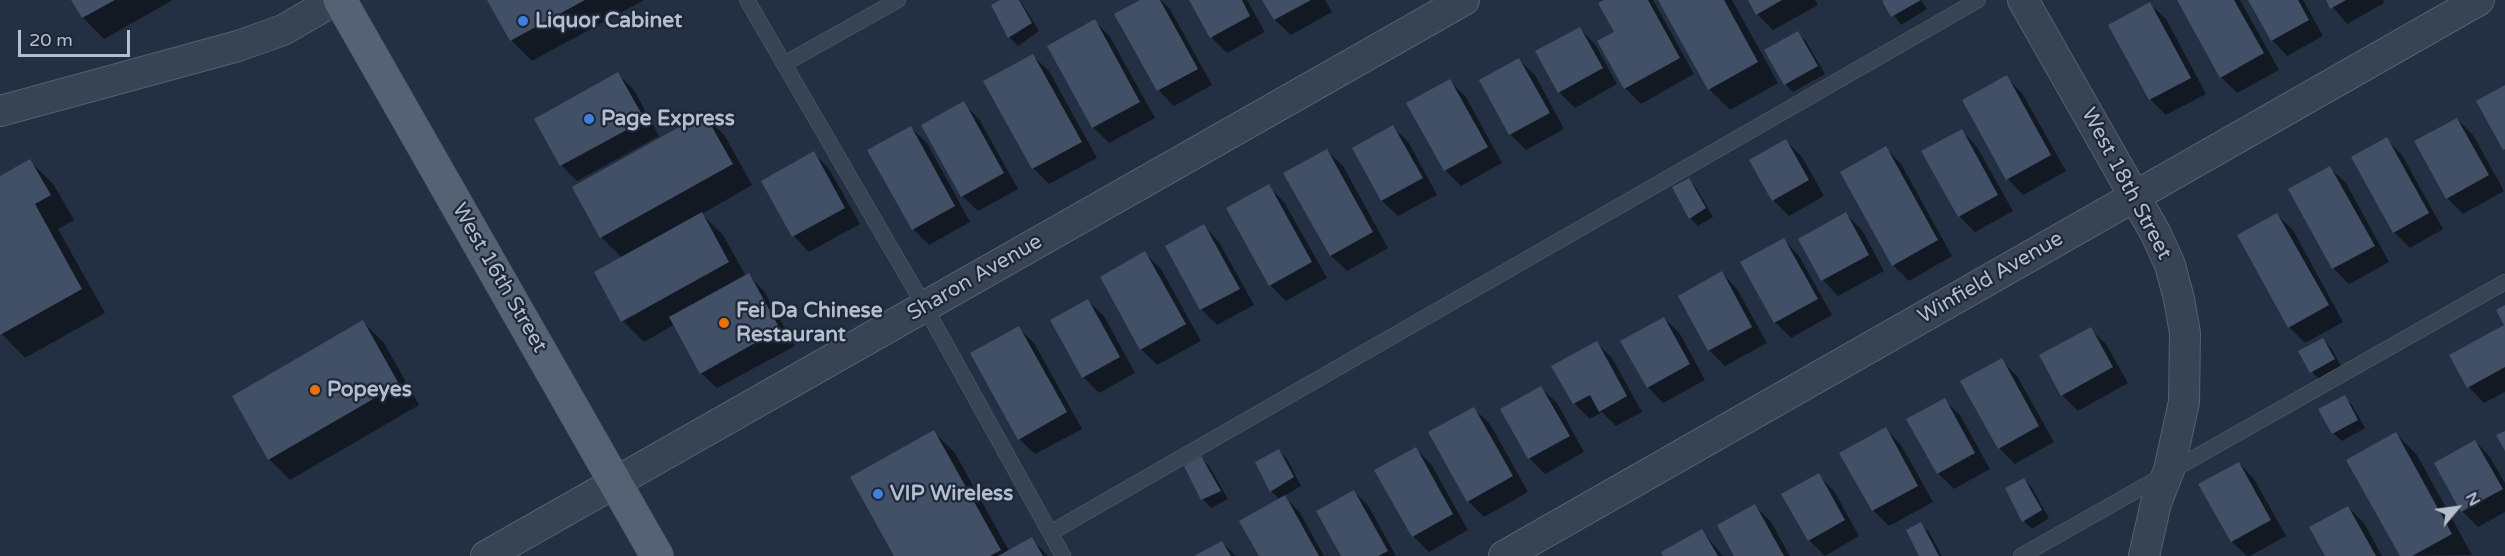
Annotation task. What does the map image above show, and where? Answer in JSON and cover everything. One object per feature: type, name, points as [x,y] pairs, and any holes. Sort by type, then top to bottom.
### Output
[{"type":"main road","name":"West 16th Street","points":[[340,0],[657,556]]},
{"type":"street","points":[[0,111],[238,46],[283,30],[335,0]]},
{"type":"street","name":"Sharon Avenue","points":[[486,556],[1464,0]]},
{"type":"street","name":"West 18th Street","points":[[2023,0],[2135,196],[2170,265],[2185,333],[2184,402],[2169,470],[2156,503],[2144,556]]},
{"type":"street","name":"Winfield Avenue","points":[[1504,556],[2478,0]]},
{"type":"lane","points":[[747,0],[924,307],[1063,556]]},
{"type":"lane","points":[[784,64],[898,0]]},
{"type":"lane","points":[[1050,533],[1978,0]]},
{"type":"lane","points":[[2021,556],[2169,470],[2505,282]]},
{"type":"building","points":[[71,0],[115,0],[82,18]]},
{"type":"building","name":"Liquor Cabinet","points":[[487,0],[585,0],[510,41]]},
{"type":"building","points":[[1000,0],[1019,0],[1032,23],[1008,38],[991,5]]},
{"type":"building","points":[[1140,0],[1160,0],[1198,69],[1157,91],[1114,14]]},
{"type":"building","points":[[1189,0],[1242,0],[1250,16],[1210,38]]},
{"type":"building","points":[[1262,0],[1311,0],[1274,20]]},
{"type":"building","points":[[1604,0],[1648,0],[1680,58],[1624,89],[1597,41],[1614,32],[1598,3]]},
{"type":"building","points":[[1658,0],[1724,0],[1758,62],[1708,90]]},
{"type":"building","points":[[1748,0],[1782,0],[1756,15]]},
{"type":"building","points":[[1921,0],[1891,17],[1882,1]]},
{"type":"building","points":[[2177,0],[2234,0],[2264,53],[2220,78]]},
{"type":"building","points":[[2248,0],[2298,0],[2309,20],[2271,41]]},
{"type":"building","points":[[2326,0],[2346,0],[2330,9]]},
{"type":"building","points":[[2150,2],[2191,78],[2149,100],[2108,25]]},
{"type":"building","points":[[1095,19],[1140,102],[1092,128],[1047,46]]},
{"type":"building","points":[[1580,27],[1603,68],[1558,93],[1535,51]]},
{"type":"building","points":[[1798,31],[1818,66],[1784,85],[1764,50]]},
{"type":"building","points":[[1033,54],[1082,142],[1032,169],[983,81]]},
{"type":"building","points":[[1519,58],[1550,113],[1509,135],[1479,80]]},
{"type":"building","name":"Page Express","points":[[618,72],[645,120],[560,166],[534,119]]},
{"type":"building","points":[[2007,75],[2051,155],[2006,180],[1962,100]]},
{"type":"building","points":[[1450,79],[1488,147],[1444,171],[1406,103]]},
{"type":"building","points":[[2505,85],[2505,149],[2503,150],[2476,101]]},
{"type":"building","points":[[964,101],[1004,173],[961,197],[921,125]]},
{"type":"building","points":[[704,113],[733,164],[600,238],[572,187]]},
{"type":"building","points":[[2457,118],[2489,175],[2446,199],[2414,141]]},
{"type":"building","points":[[1393,125],[1423,178],[1381,201],[1352,148]]},
{"type":"building","points":[[911,126],[955,206],[912,230],[867,150]]},
{"type":"building","points":[[1962,129],[1998,195],[1958,217],[1921,151]]},
{"type":"building","points":[[2387,137],[2429,213],[2393,233],[2351,157]]},
{"type":"building","points":[[1786,139],[1809,180],[1772,201],[1749,160]]},
{"type":"building","points":[[1886,146],[1938,240],[1892,266],[1840,172]]},
{"type":"building","points":[[1327,149],[1373,232],[1330,256],[1283,173]]},
{"type":"building","points":[[814,151],[845,208],[792,237],[761,181]]},
{"type":"building","points":[[30,159],[51,195],[35,204],[82,289],[0,335],[0,176]]},
{"type":"building","points":[[2330,166],[2375,246],[2332,269],[2288,189]]},
{"type":"building","points":[[1689,178],[1706,208],[1689,219],[1672,187]]},
{"type":"building","points":[[1269,184],[1312,262],[1269,286],[1226,208]]},
{"type":"building","points":[[702,212],[729,262],[621,322],[594,272]]},
{"type":"building","points":[[1846,212],[1869,255],[1821,281],[1798,239]]},
{"type":"building","points":[[2277,213],[2329,305],[2288,328],[2237,235]]},
{"type":"building","points":[[1204,224],[1240,289],[1200,310],[1165,246]]},
{"type":"building","points":[[1784,238],[1818,299],[1774,323],[1740,262]]},
{"type":"building","points":[[1145,251],[1186,324],[1140,350],[1100,277]]},
{"type":"building","points":[[1722,271],[1752,327],[1708,351],[1678,296]]},
{"type":"building","name":"Fei Da Chinese Restaurant","points":[[749,273],[780,329],[700,374],[669,317]]},
{"type":"building","points":[[1088,299],[1120,357],[1082,378],[1050,320]]},
{"type":"building","points":[[2505,305],[2505,367],[2467,388],[2449,355],[2504,325],[2496,310]]},
{"type":"building","points":[[1664,317],[1690,364],[1647,388],[1620,341]]},
{"type":"building","name":"Popeyes","points":[[363,320],[399,384],[268,460],[232,396]]},
{"type":"building","points":[[1019,326],[1067,412],[1018,440],[970,353]]},
{"type":"building","points":[[2091,327],[2113,367],[2061,396],[2039,355]]},
{"type":"building","points":[[2323,338],[2335,359],[2310,373],[2298,351]]},
{"type":"building","points":[[1597,341],[1627,396],[1599,412],[1590,395],[1573,404],[1551,366]]},
{"type":"building","points":[[2002,358],[2039,426],[1998,449],[1960,381]]},
{"type":"building","points":[[1541,386],[1570,436],[1528,459],[1500,409]]},
{"type":"building","points":[[2345,395],[2358,420],[2332,434],[2318,409]]},
{"type":"building","points":[[1945,398],[1975,453],[1937,474],[1906,419]]},
{"type":"building","points":[[1474,407],[1513,476],[1467,502],[1428,432]]},
{"type":"building","points":[[1886,427],[1918,486],[1872,511],[1839,453]]},
{"type":"building","points":[[934,430],[1001,550],[990,556],[894,556],[850,477]]},
{"type":"building","points":[[2505,431],[2505,451],[2496,435]]},
{"type":"building","points":[[2396,432],[2452,534],[2412,556],[2400,556],[2346,460]]},
{"type":"building","points":[[2475,440],[2503,489],[2461,512],[2434,463]]},
{"type":"building","points":[[1416,447],[1453,514],[1412,537],[1374,470]]},
{"type":"building","points":[[1279,449],[1294,477],[1270,492],[1255,462]]},
{"type":"building","points":[[1201,456],[1221,491],[1201,500],[1184,466]]},
{"type":"building","points":[[2239,462],[2271,520],[2231,542],[2198,484]]},
{"type":"building","points":[[1819,473],[1845,520],[1808,541],[1781,494]]},
{"type":"building","points":[[2024,478],[2042,510],[2022,522],[2005,488]]},
{"type":"building","points":[[1354,490],[1388,551],[1378,556],[1341,556],[1316,511]]},
{"type":"building","points":[[1285,495],[1319,556],[1259,556],[1239,521]]},
{"type":"building","points":[[1755,504],[1784,556],[1734,556],[1717,525]]},
{"type":"building","points":[[2348,506],[2376,556],[2325,556],[2309,527]]},
{"type":"building","points":[[1921,522],[1939,556],[1919,556],[1906,530]]},
{"type":"building","points":[[1702,529],[1718,556],[1663,556],[1661,552]]},
{"type":"building","points":[[1032,537],[1043,556],[998,556]]},
{"type":"building","points":[[1222,541],[1231,556],[1194,556]]},
{"type":"place","name":"Liquor Cabinet","points":[[523,21]]},
{"type":"place","name":"Page Express","points":[[589,119]]},
{"type":"place","name":"Fei Da Chinese Restaurant","points":[[724,323]]},
{"type":"place","name":"Popeyes","points":[[315,390]]},
{"type":"place","name":"VIP Wireless","points":[[878,494]]}]
